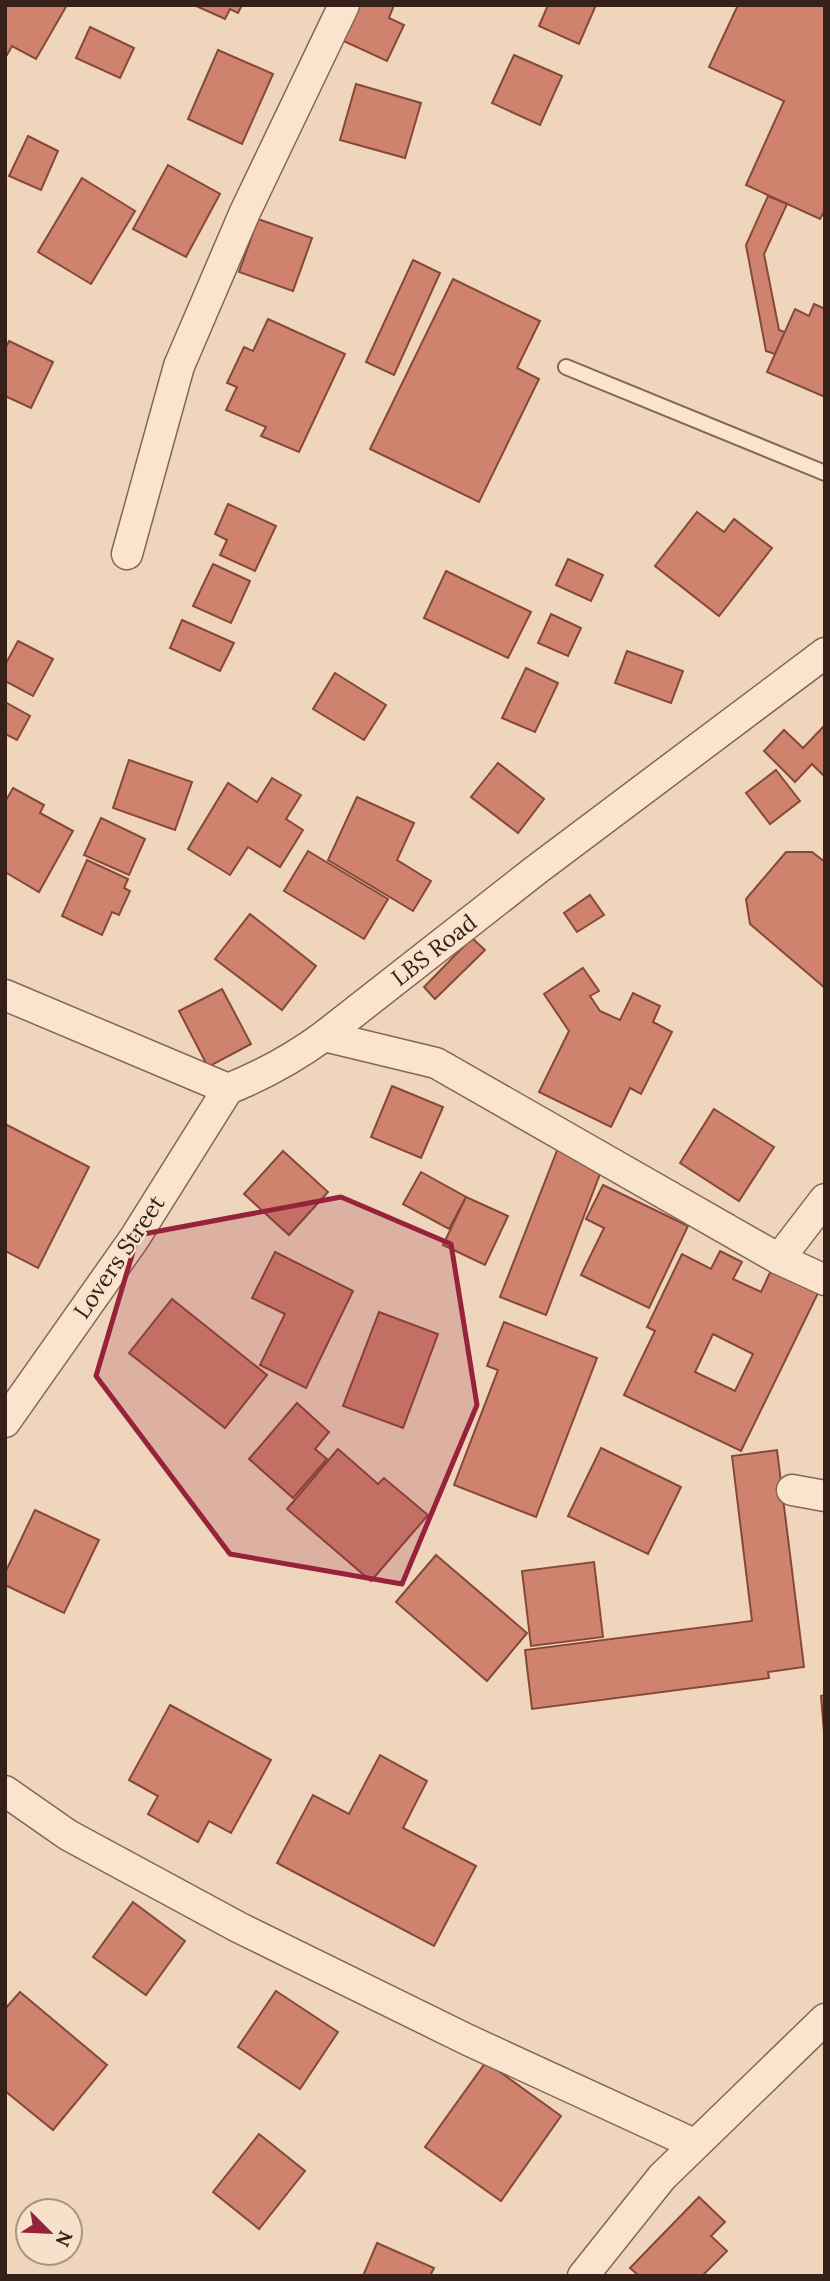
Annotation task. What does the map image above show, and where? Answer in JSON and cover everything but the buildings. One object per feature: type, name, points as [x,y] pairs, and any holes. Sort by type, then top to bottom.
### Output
[{"type":"street","points":[[127,554],[178,366],[245,212],[344,5]]},
{"type":"street","name":"LBS Road","points":[[228,1089],[294,1058],[536,870],[825,653]]},
{"type":"street","points":[[5,995],[228,1089]]},
{"type":"street","points":[[324,1035],[436,1063],[779,1259],[825,1280]]},
{"type":"street","name":"Lovers Street","points":[[5,1422],[134,1239],[228,1089]]},
{"type":"street","points":[[779,1259],[825,1199]]},
{"type":"street","points":[[792,1490],[825,1496]]},
{"type":"street","points":[[5,1790],[68,1835],[237,1927],[468,2040],[694,2144]]},
{"type":"street","points":[[583,2276],[662,2177],[825,2019]]},
{"type":"lane","points":[[566,367],[825,473]]},
{"type":"highlighted area","points":[[341,1197],[451,1244],[477,1405],[402,1584],[230,1554],[96,1376],[138,1235]]}]
